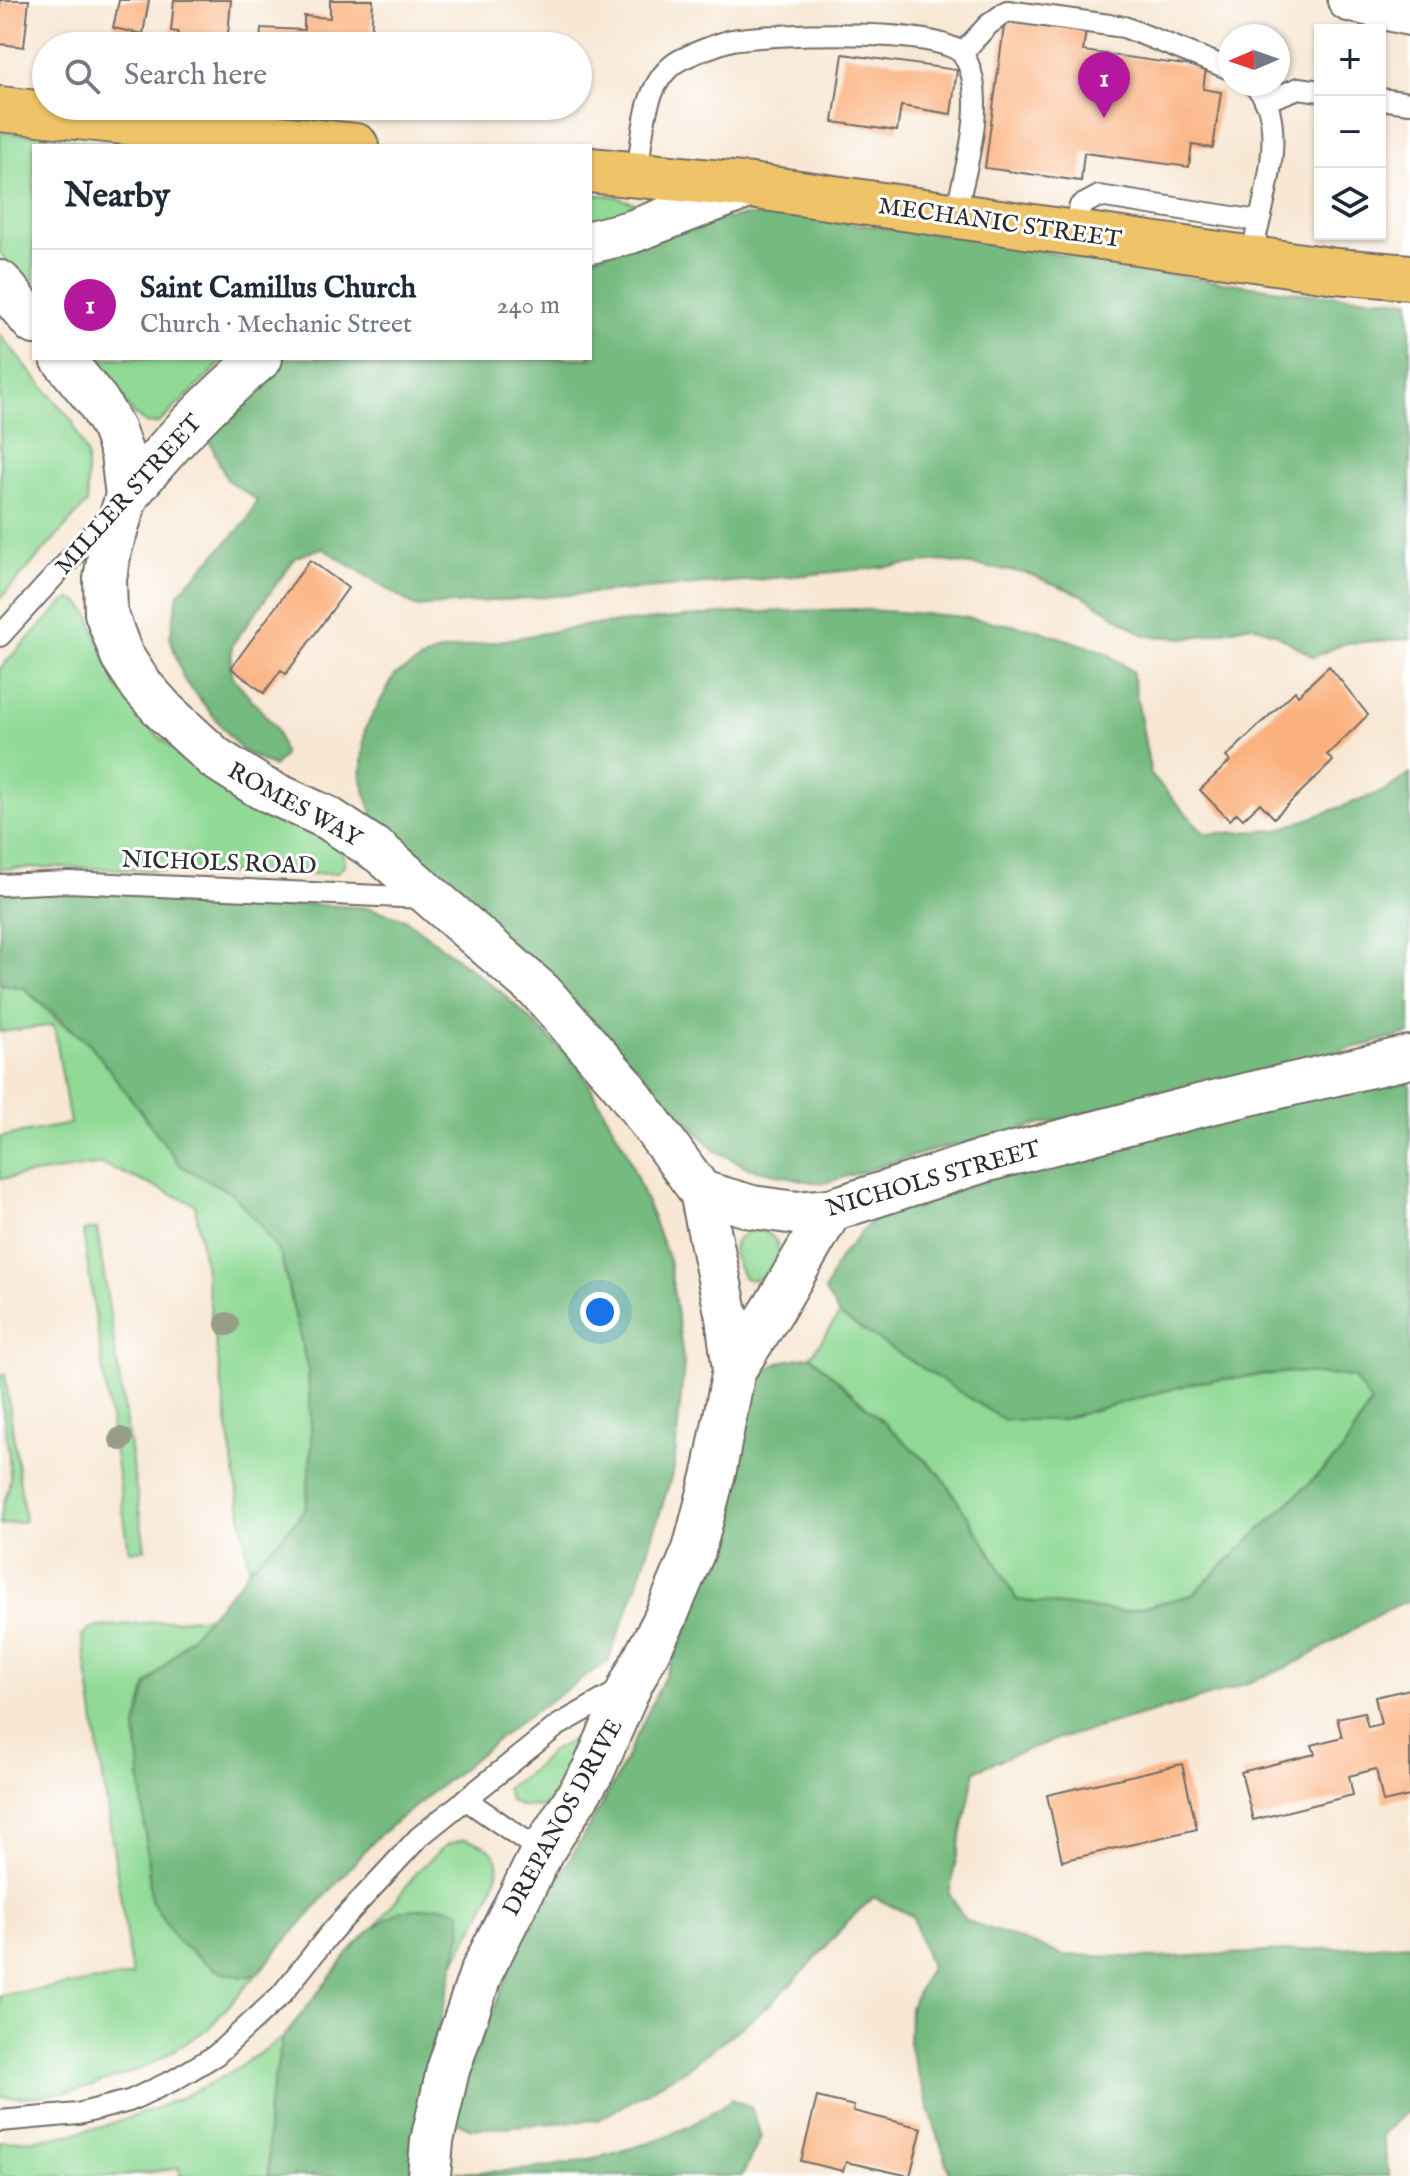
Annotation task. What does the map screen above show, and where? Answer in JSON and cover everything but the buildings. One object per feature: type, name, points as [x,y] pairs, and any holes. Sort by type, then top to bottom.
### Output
[{"type":"main road","points":[[0,109],[32,112]]},
{"type":"main road","points":[[106,120],[337,144]]},
{"type":"main road","name":"MECHANIC STREET","points":[[592,170],[751,186],[1071,232],[1254,240],[1336,271],[1410,277]]},
{"type":"street","points":[[1349,0],[1410,14]]},
{"type":"street","points":[[592,242],[631,232],[751,186]]},
{"type":"street","points":[[0,282],[32,321]]},
{"type":"street","name":"ROMES WAY","points":[[64,360],[98,402],[113,428],[122,454],[127,496],[110,550],[105,579],[106,613],[122,656],[141,685],[215,758],[262,788],[344,828],[381,853],[436,898]]},
{"type":"street","name":"MILLER STREET","points":[[127,496],[166,448],[211,401],[259,360]]},
{"type":"street","points":[[436,898],[541,992],[590,1046],[622,1084],[701,1192]]},
{"type":"street","name":"NICHOLS STREET","points":[[701,1192],[752,1207],[796,1213],[831,1210],[980,1162],[1210,1103],[1410,1057]]},
{"type":"street","name":"DREPANOS DRIVE","points":[[429,2176],[438,2107],[481,1973],[542,1852],[593,1771],[694,1550],[715,1469],[734,1370],[727,1317],[701,1192]]},
{"type":"street","name":"DREPANOS DRIVE","points":[[734,1370],[831,1210]]},
{"type":"lane","points":[[963,52],[988,25],[1007,11],[1124,27],[1218,64]]},
{"type":"lane","points":[[637,175],[651,92],[675,62],[730,40],[815,35],[908,36],[952,45],[963,52],[976,81],[971,144],[955,216]]},
{"type":"lane","points":[[1265,101],[1299,88],[1314,90]]},
{"type":"lane","points":[[1071,232],[1080,206],[1099,196],[1254,240],[1273,153],[1270,113],[1263,96]]},
{"type":"lane","points":[[1386,100],[1410,103]]},
{"type":"lane","name":"MILLER STREET","points":[[0,636],[127,496]]},
{"type":"lane","name":"NICHOLS ROAD","points":[[0,885],[69,882],[436,898]]},
{"type":"lane","points":[[0,2121],[78,2114],[129,2101],[174,2080],[216,2055],[281,1995],[332,1931],[419,1837],[557,1726],[631,1684]]},
{"type":"lane","points":[[465,1799],[542,1852]]},
{"type":"green space","points":[[0,132],[117,144],[32,144],[32,292],[0,253]]},
{"type":"green space","points":[[592,194],[613,196],[637,204],[636,211],[592,224]]},
{"type":"green space","points":[[745,216],[786,216],[958,236],[1185,277],[1310,294],[1410,300],[1410,639],[1346,643],[1313,657],[1276,634],[1252,625],[1189,638],[1146,636],[1082,595],[1026,573],[942,561],[744,581],[416,607],[322,548],[296,557],[232,645],[231,675],[276,728],[284,755],[274,767],[242,751],[184,680],[170,638],[178,594],[247,521],[257,500],[227,480],[208,438],[269,367],[281,360],[592,360],[592,257],[697,222]]},
{"type":"green space","points":[[0,335],[72,421],[87,456],[87,503],[0,599]]},
{"type":"green space","points":[[90,360],[225,360],[159,423],[147,424],[134,414]]},
{"type":"green space","points":[[71,599],[80,603],[89,614],[116,685],[149,728],[201,771],[339,848],[345,864],[337,873],[296,875],[59,867],[0,869],[0,668],[63,603]]},
{"type":"green space","points":[[854,609],[955,616],[1031,628],[1105,652],[1132,671],[1151,775],[1205,834],[1278,830],[1382,792],[1410,774],[1410,1034],[924,1153],[821,1184],[749,1168],[714,1150],[509,939],[376,827],[361,777],[365,729],[395,675],[436,652],[590,625],[734,613]]},
{"type":"green space","points":[[72,889],[370,908],[405,919],[501,992],[577,1063],[626,1150],[669,1260],[684,1364],[674,1468],[638,1583],[608,1661],[518,1723],[376,1838],[257,1974],[243,1977],[216,1970],[177,1941],[151,1900],[136,1727],[147,1685],[306,1508],[312,1443],[308,1370],[281,1256],[260,1225],[232,1193],[181,1166],[90,1044],[24,988],[0,984],[0,893]]},
{"type":"green space","points":[[0,984],[24,988],[56,1019],[90,1044],[181,1166],[232,1193],[260,1225],[281,1256],[308,1370],[312,1443],[306,1508],[284,1535],[249,1568],[195,1204],[102,1164],[0,1179],[0,1137],[70,1124],[54,1025],[0,1032]]},
{"type":"green space","points":[[1410,1074],[1410,1600],[1303,1659],[1249,1682],[1051,1741],[975,1771],[949,1893],[965,1920],[1063,1955],[1156,1958],[1410,1944],[1410,2114],[1403,2114],[1382,2135],[1389,2176],[951,2176],[909,2046],[910,2007],[930,1967],[912,1916],[874,1897],[766,2008],[686,2069],[598,2120],[471,2129],[457,2122],[454,2107],[519,1946],[614,1783],[691,1622],[746,1399],[759,1378],[771,1367],[787,1360],[811,1356],[940,1474],[990,1551],[1017,1600],[1124,1612],[1192,1595],[1342,1452],[1371,1403],[1353,1377],[1291,1372],[1197,1382],[1059,1420],[1004,1420],[839,1315],[825,1291],[839,1258],[873,1219],[1031,1164]]},
{"type":"green space","points":[[97,1229],[145,1549],[129,1551],[83,1231]]},
{"type":"green space","points":[[755,1230],[768,1233],[776,1240],[777,1259],[765,1276],[744,1278],[733,1249],[739,1238]]},
{"type":"green space","points":[[839,1315],[1004,1420],[1059,1420],[1197,1382],[1291,1372],[1354,1377],[1371,1402],[1342,1452],[1192,1595],[1124,1612],[1017,1600],[990,1551],[940,1474],[811,1356]]},
{"type":"green space","points":[[5,1374],[25,1521],[0,1525],[10,1476],[0,1388],[0,1375]]},
{"type":"green space","points":[[210,1617],[147,1685],[136,1727],[151,1900],[177,1941],[243,1977],[257,1974],[208,2029],[148,2066],[83,2089],[34,2097],[0,2097],[0,1995],[132,1976],[82,1635],[98,1627]]},
{"type":"green space","points":[[573,1740],[578,1744],[578,1758],[552,1801],[542,1807],[520,1806],[510,1801],[506,1788],[534,1769],[551,1751]]},
{"type":"green space","points":[[464,1839],[489,1849],[496,1857],[498,1871],[489,1897],[453,1965],[462,1931],[442,1906],[401,1911],[376,1926],[418,1871],[446,1845]]},
{"type":"green space","points":[[442,1906],[460,1911],[462,1931],[419,2109],[412,2176],[269,2176],[267,2113],[283,2038],[355,1945],[376,1926],[401,1911]]},
{"type":"green space","points":[[283,2038],[267,2113],[269,2176],[180,2176],[179,2168],[123,2176],[0,2176],[0,2141],[54,2137],[134,2116],[209,2084]]},
{"type":"green space","points":[[732,2099],[751,2107],[761,2137],[742,2176],[455,2176],[457,2172],[544,2167],[631,2148],[691,2125]]},
{"type":"place","name":"Saint Camillus Church","points":[[1104,118]]}]
